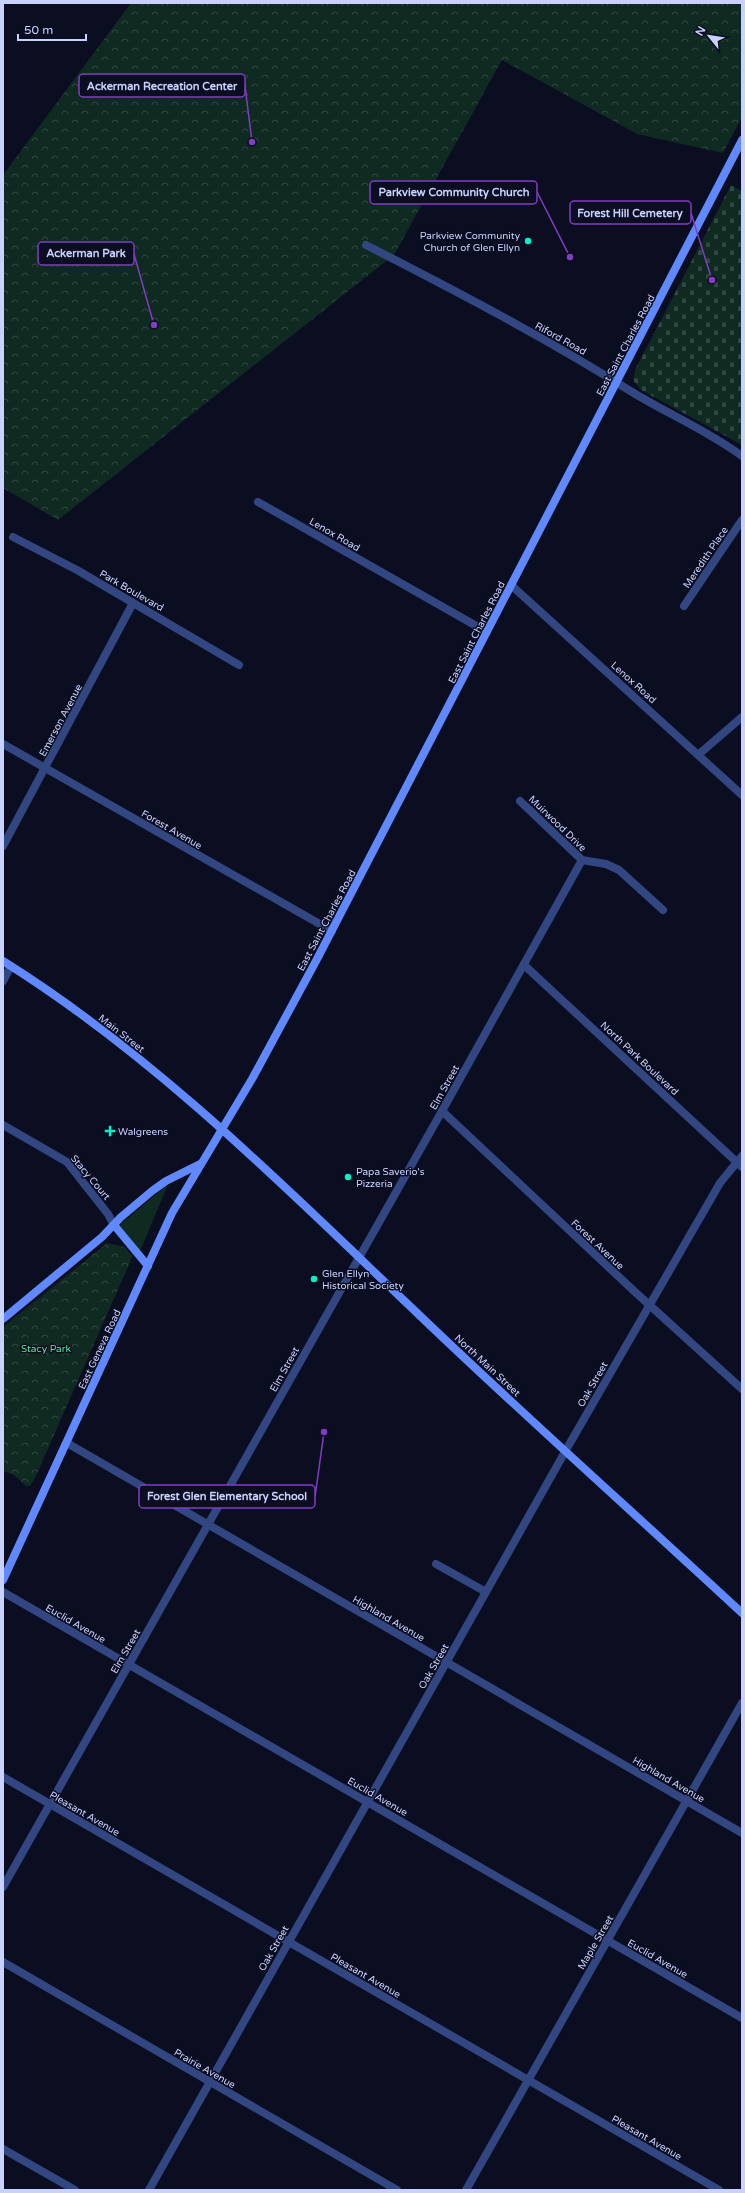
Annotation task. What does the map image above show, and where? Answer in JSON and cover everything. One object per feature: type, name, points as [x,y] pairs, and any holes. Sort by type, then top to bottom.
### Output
[{"type":"main road","name":"East Saint Charles Road","points":[[222,1131],[252,1079],[332,931],[742,140]]},
{"type":"main road","name":"Main Street","points":[[3,961],[119,1043],[164,1079],[222,1131]]},
{"type":"main road","name":"East Geneva Road","points":[[3,1580],[172,1213],[222,1131]]},
{"type":"main road","name":"North Main Street","points":[[222,1131],[742,1613]]},
{"type":"main road","points":[[3,1319],[97,1242],[114,1225],[166,1180],[201,1164]]},
{"type":"main road","points":[[114,1225],[148,1266]]},
{"type":"street","name":"Riford Road","points":[[366,246],[434,280],[720,440],[742,456]]},
{"type":"street","name":"Lenox Road","points":[[258,502],[487,632]]},
{"type":"street","name":"Meredith Place","points":[[684,606],[742,520]]},
{"type":"street","name":"Park Boulevard","points":[[13,537],[77,570],[239,665]]},
{"type":"street","name":"Lenox Road","points":[[511,585],[742,795]]},
{"type":"street","name":"Emerson Avenue","points":[[3,846],[133,603]]},
{"type":"street","points":[[698,755],[742,717]]},
{"type":"street","name":"Forest Avenue","points":[[3,744],[46,767],[332,931]]},
{"type":"street","name":"Muirwood Drive","points":[[520,800],[582,860]]},
{"type":"street","points":[[582,860],[606,864],[619,870],[663,910]]},
{"type":"street","name":"Elm Street","points":[[3,1887],[582,860]]},
{"type":"street","name":"North Park Boulevard","points":[[524,965],[740,1162]]},
{"type":"street","points":[[3,981],[11,966]]},
{"type":"street","name":"Forest Avenue","points":[[442,1110],[742,1389]]},
{"type":"street","name":"Stacy Court","points":[[3,1125],[67,1162],[108,1214],[114,1225]]},
{"type":"street","name":"Oak Street","points":[[148,2190],[566,1450],[720,1183],[740,1162]]},
{"type":"street","name":"Highland Avenue","points":[[67,1443],[207,1526],[742,1833]]},
{"type":"street","points":[[436,1564],[486,1592]]},
{"type":"street","name":"Euclid Avenue","points":[[3,1592],[742,2018]]},
{"type":"street","name":"Maple Street","points":[[466,2190],[742,1703]]},
{"type":"street","name":"Pleasant Avenue","points":[[3,1777],[719,2190]]},
{"type":"street","name":"Prairie Avenue","points":[[3,1962],[397,2190]]},
{"type":"street","points":[[3,2149],[75,2190]]},
{"type":"green space","points":[[131,3],[742,3],[742,117],[723,153],[637,134],[502,60],[394,255],[58,520],[3,488],[3,175]]},
{"type":"green space","points":[[731,185],[742,191],[742,445],[641,390],[633,380],[635,370]]},
{"type":"green space","points":[[166,1186],[167,1187],[140,1251],[120,1226]]},
{"type":"green space","name":"Stacy Park","points":[[107,1243],[125,1247],[132,1256],[131,1260],[36,1476],[30,1486],[26,1486],[14,1475],[3,1471],[3,1327]]},
{"type":"place","name":"Ackerman Recreation Center","points":[[252,142]]},
{"type":"place","name":"Parkview Community Church of Glen Ellyn","points":[[528,241]]},
{"type":"place","name":"Parkview Community Church","points":[[570,257]]},
{"type":"place","name":"Forest Hill Cemetery","points":[[712,280]]},
{"type":"place","name":"Ackerman Park","points":[[154,325]]},
{"type":"place","name":"Walgreens","points":[[110,1131]]},
{"type":"place","name":"Papa Saverio's Pizzeria","points":[[348,1177]]},
{"type":"place","name":"Glen Ellyn Historical Society","points":[[314,1279]]},
{"type":"place","name":"Forest Glen Elementary School","points":[[324,1432]]}]
